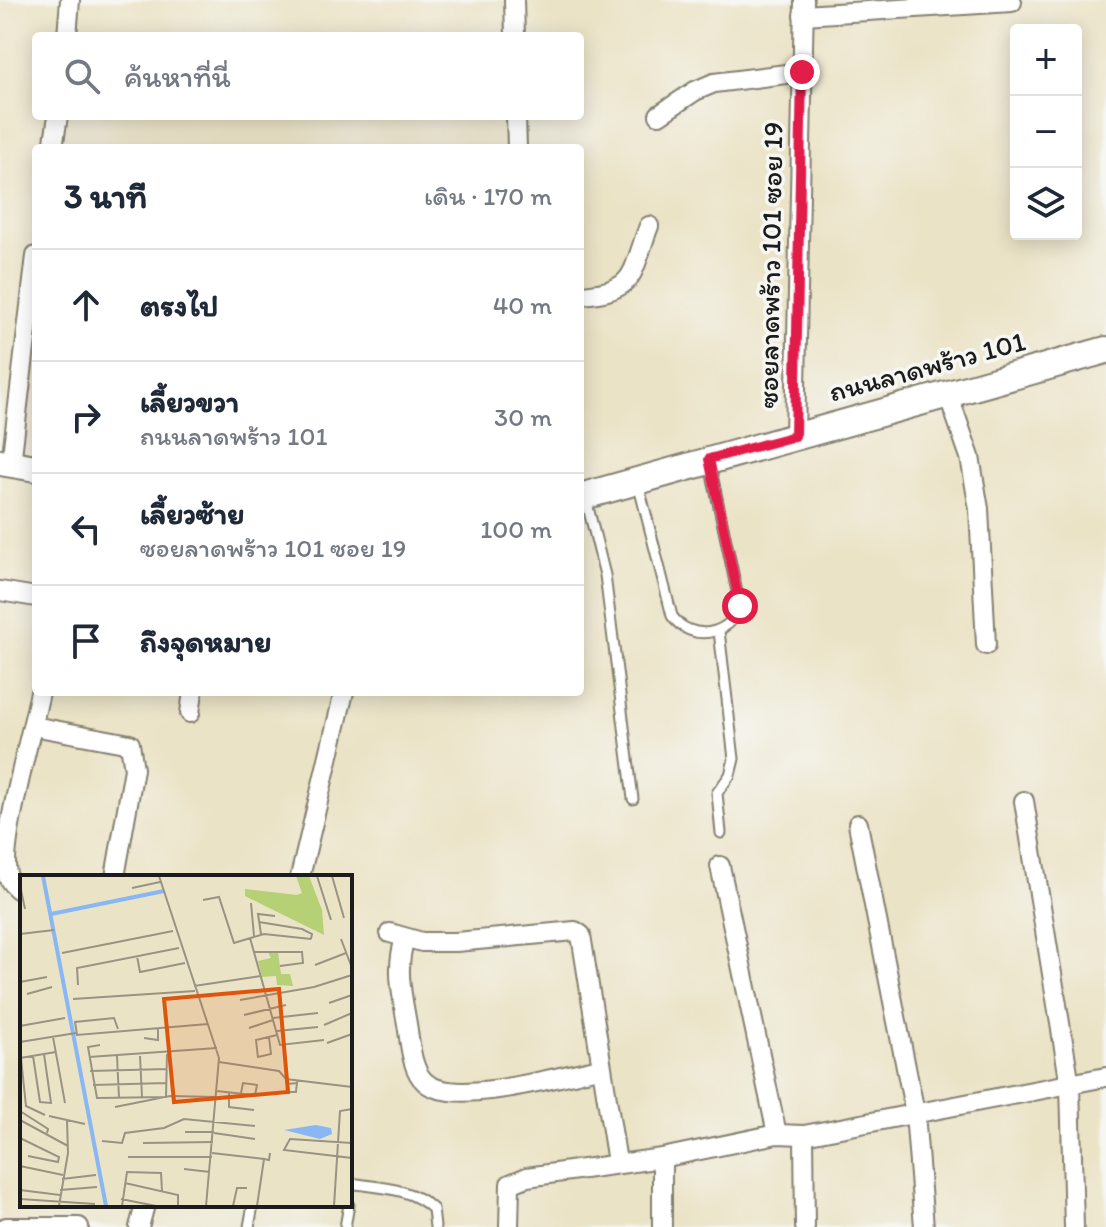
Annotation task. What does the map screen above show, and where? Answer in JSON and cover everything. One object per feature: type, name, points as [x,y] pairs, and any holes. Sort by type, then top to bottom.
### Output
[{"type":"street","points":[[67,32],[70,0]]},
{"type":"street","points":[[514,0],[515,32]]},
{"type":"street","points":[[804,7],[1012,2]]},
{"type":"street","name":"ซอยลาดพร้าว 101 ซอย 19","points":[[795,436],[804,7]]},
{"type":"street","points":[[659,115],[695,91],[714,83],[802,72]]},
{"type":"street","points":[[54,144],[57,120]]},
{"type":"street","points":[[516,120],[517,144]]},
{"type":"street","points":[[584,295],[617,291],[628,281],[649,226]]},
{"type":"street","points":[[16,465],[32,298]]},
{"type":"street","name":"ถนนลาดพร้าว 101","points":[[584,496],[1106,350]]},
{"type":"street","points":[[948,394],[970,457],[979,509],[986,645]]},
{"type":"street","points":[[0,591],[32,596]]},
{"type":"street","points":[[20,891],[14,887],[7,873],[8,843],[39,696]]},
{"type":"street","points":[[190,713],[192,696]]},
{"type":"street","points":[[300,875],[343,696]]},
{"type":"street","points":[[33,726],[130,744],[134,769],[115,875]]},
{"type":"street","points":[[1024,801],[1070,1085],[1074,1227]]},
{"type":"street","points":[[858,824],[915,1113],[924,1227]]},
{"type":"street","points":[[720,866],[777,1134]]},
{"type":"street","points":[[600,1068],[494,1090],[438,1090],[423,1081],[413,1057],[399,981],[397,936],[456,942],[575,931],[581,935],[617,1162]]},
{"type":"street","points":[[509,1227],[510,1184],[527,1177],[662,1158],[777,1134],[804,1135],[1106,1077]]},
{"type":"street","points":[[804,1135],[805,1227]]},
{"type":"street","points":[[662,1158],[662,1227]]},
{"type":"street","points":[[139,1227],[144,1207]]},
{"type":"street","points":[[6,1227],[79,1227]]},
{"type":"lane","points":[[637,479],[672,616],[685,630],[700,634],[719,631],[730,624],[740,606],[709,459]]},
{"type":"lane","points":[[584,504],[605,575],[633,799]]},
{"type":"lane","points":[[719,631],[734,759],[730,775],[717,793],[721,833]]},
{"type":"lane","points":[[352,1184],[408,1192],[433,1209],[435,1227]]},
{"type":"lane","points":[[249,1227],[253,1207]]},
{"type":"lane","points":[[345,1227],[349,1207]]},
{"type":"route","points":[[740,606],[709,459],[795,436],[802,72]]}]
